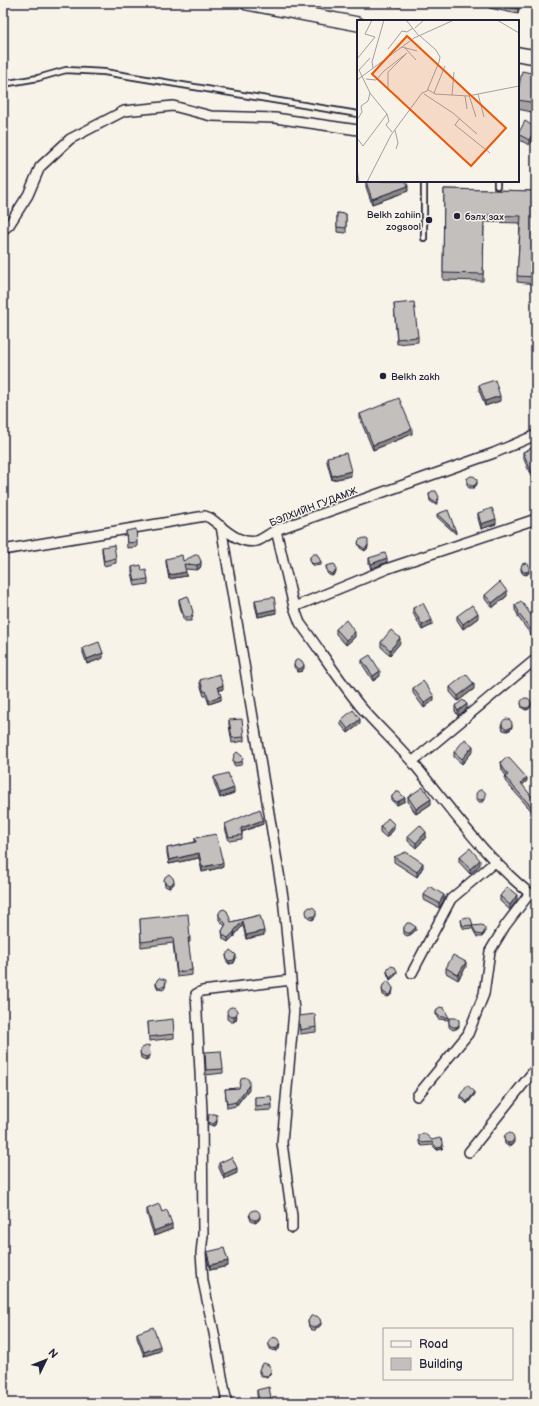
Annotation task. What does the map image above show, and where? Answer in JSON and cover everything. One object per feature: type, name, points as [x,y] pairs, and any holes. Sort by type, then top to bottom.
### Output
[{"type":"main road","points":[[247,3],[357,24]]},
{"type":"main road","points":[[519,54],[536,57]]},
{"type":"street","points":[[3,230],[9,225],[28,195],[40,166],[70,139],[124,111],[172,106],[211,116],[275,118],[357,130]]},
{"type":"street","name":"БЭЛХИЙН ГУДАМЖ","points":[[3,550],[205,516],[210,518],[236,538],[246,541],[257,541],[276,530],[494,453],[536,435]]},
{"type":"street","points":[[294,607],[389,568],[536,519]]},
{"type":"street","points":[[221,526],[283,897],[294,1011],[282,1143],[292,1216],[292,1228]]},
{"type":"street","points":[[276,530],[294,607],[300,623],[360,706],[412,762],[450,810],[496,861],[519,885],[533,896],[505,926],[490,951],[484,994],[468,1034],[417,1096]]},
{"type":"street","points":[[412,762],[536,659]]},
{"type":"street","points":[[412,973],[451,899],[496,861]]},
{"type":"street","points":[[226,1403],[214,1333],[203,1282],[202,1253],[204,1235],[202,1111],[196,994],[202,991],[291,980]]},
{"type":"street","points":[[469,1152],[536,1068]]},
{"type":"lane","points":[[3,84],[38,78],[66,70],[88,70],[357,114]]},
{"type":"lane","points":[[424,182],[424,238]]},
{"type":"building","points":[[489,3],[520,3],[518,9]]},
{"type":"building","points":[[522,71],[536,74],[536,103],[519,100],[519,86]]},
{"type":"building","points":[[525,121],[536,128],[529,140],[519,135]]},
{"type":"building","points":[[366,182],[406,182],[408,186],[372,199]]},
{"type":"building","points":[[444,189],[536,191],[536,277],[517,276],[521,216],[484,215],[483,274],[443,273]]},
{"type":"building","points":[[337,213],[346,214],[346,228],[337,227]]},
{"type":"building","points":[[414,302],[418,337],[397,339],[394,304]]},
{"type":"building","points":[[536,365],[536,388],[532,381],[532,367]]},
{"type":"building","points":[[495,380],[500,396],[485,401],[479,385]]},
{"type":"building","points":[[399,398],[412,429],[373,445],[360,414]]},
{"type":"building","points":[[536,446],[536,477],[534,478],[523,452]]},
{"type":"building","points":[[346,453],[351,471],[332,476],[327,457]]},
{"type":"building","points":[[472,476],[477,481],[472,486],[467,481]]},
{"type":"building","points":[[432,491],[436,491],[439,497],[436,503],[430,499],[429,494]]},
{"type":"building","points":[[492,508],[496,519],[481,524],[478,513]]},
{"type":"building","points":[[448,510],[456,532],[437,514]]},
{"type":"building","points":[[136,529],[137,542],[127,543],[126,531]]},
{"type":"building","points":[[364,538],[368,540],[368,545],[365,549],[358,543],[359,540]]},
{"type":"building","points":[[114,545],[116,558],[104,561],[102,547]]},
{"type":"building","points":[[385,553],[387,558],[371,564],[369,558]]},
{"type":"building","points":[[313,554],[317,554],[321,562],[313,564],[310,561],[310,557]]},
{"type":"building","points":[[182,555],[183,561],[198,555],[201,561],[200,564],[184,564],[186,572],[169,575],[166,559]]},
{"type":"building","points":[[526,563],[529,565],[529,571],[523,572],[521,568],[522,564]]},
{"type":"building","points":[[334,564],[336,566],[336,571],[332,574],[329,573],[326,566]]},
{"type":"building","points":[[141,565],[142,571],[146,570],[148,579],[135,581],[132,567]]},
{"type":"building","points":[[500,582],[507,591],[492,603],[485,595]]},
{"type":"building","points":[[188,596],[193,612],[191,617],[185,617],[179,599]]},
{"type":"building","points":[[274,597],[276,609],[258,613],[255,600]]},
{"type":"building","points":[[521,601],[536,622],[536,637],[518,613],[519,612],[515,605]]},
{"type":"building","points":[[423,603],[432,620],[422,625],[413,608]]},
{"type":"building","points":[[472,605],[478,613],[463,624],[457,616]]},
{"type":"building","points":[[346,620],[355,632],[346,640],[336,629]]},
{"type":"building","points":[[391,630],[400,638],[390,650],[381,642]]},
{"type":"building","points":[[99,642],[103,653],[87,659],[83,648]]},
{"type":"building","points":[[370,655],[380,671],[373,676],[362,660]]},
{"type":"building","points":[[299,659],[304,665],[302,668],[298,669],[294,665],[295,661]]},
{"type":"building","points":[[219,674],[223,685],[218,687],[221,696],[209,700],[206,691],[204,692],[200,680]]},
{"type":"building","points":[[466,674],[474,684],[458,696],[450,687]]},
{"type":"building","points":[[423,681],[434,696],[424,703],[413,688]]},
{"type":"building","points":[[526,698],[531,703],[526,708],[521,703]]},
{"type":"building","points":[[463,700],[467,704],[458,711],[455,706]]},
{"type":"building","points":[[353,710],[360,719],[348,729],[341,720]]},
{"type":"building","points":[[242,719],[244,737],[232,738],[229,720]]},
{"type":"building","points":[[507,719],[512,724],[507,729],[502,724]]},
{"type":"building","points":[[465,739],[473,746],[462,759],[454,752]]},
{"type":"building","points":[[237,752],[243,759],[241,762],[235,763],[233,760],[234,755]]},
{"type":"building","points":[[505,758],[509,758],[527,778],[521,783],[536,802],[536,812],[505,777],[508,775],[501,762]]},
{"type":"building","points":[[228,773],[234,788],[220,793],[214,777]]},
{"type":"building","points":[[423,787],[431,799],[416,809],[408,797]]},
{"type":"building","points":[[481,790],[486,795],[481,800],[476,795]]},
{"type":"building","points":[[396,792],[399,792],[405,798],[397,802],[392,799],[392,796]]},
{"type":"building","points":[[260,809],[263,820],[241,828],[242,835],[229,837],[225,824]]},
{"type":"building","points":[[388,818],[394,824],[387,833],[380,827]]},
{"type":"building","points":[[420,825],[426,832],[416,843],[408,836]]},
{"type":"building","points":[[216,834],[223,863],[202,867],[199,853],[169,860],[167,848],[196,842],[195,838]]},
{"type":"building","points":[[470,848],[480,860],[470,869],[459,857]]},
{"type":"building","points":[[406,852],[423,863],[417,872],[394,857]]},
{"type":"building","points":[[169,874],[174,881],[169,885],[165,883],[164,880]]},
{"type":"building","points":[[429,886],[444,895],[439,903],[424,895]]},
{"type":"building","points":[[507,887],[517,895],[510,905],[500,896]]},
{"type":"building","points":[[311,907],[316,912],[311,917],[306,912]]},
{"type":"building","points":[[224,909],[227,911],[231,922],[260,915],[264,931],[246,935],[243,921],[234,931],[235,933],[234,932],[228,938],[223,935],[222,931],[226,924],[219,916],[221,910]]},
{"type":"building","points":[[188,914],[190,938],[188,938],[192,970],[177,972],[173,938],[141,942],[140,919]]},
{"type":"building","points":[[468,917],[471,919],[473,925],[464,926],[461,920]]},
{"type":"building","points":[[407,923],[410,923],[416,927],[410,933],[404,931],[404,927]]},
{"type":"building","points":[[482,925],[485,928],[485,931],[482,935],[477,934],[472,926]]},
{"type":"building","points":[[230,950],[236,955],[234,960],[229,961],[226,955]]},
{"type":"building","points":[[453,955],[466,962],[458,975],[446,968]]},
{"type":"building","points":[[390,966],[395,967],[397,971],[390,978],[387,971]]},
{"type":"building","points":[[159,978],[166,980],[165,986],[158,987],[156,983]]},
{"type":"building","points":[[388,981],[393,988],[392,992],[388,995],[383,992],[382,989],[383,985]]},
{"type":"building","points":[[232,1007],[237,1012],[232,1017],[227,1012]]},
{"type":"building","points":[[440,1007],[444,1008],[449,1018],[438,1016],[436,1012]]},
{"type":"building","points":[[315,1014],[316,1027],[300,1030],[299,1016]]},
{"type":"building","points":[[449,1018],[456,1018],[459,1020],[459,1025],[453,1027],[449,1024]]},
{"type":"building","points":[[173,1019],[174,1034],[149,1037],[148,1022]]},
{"type":"building","points":[[149,1045],[150,1055],[146,1057],[141,1055],[140,1052],[142,1048]]},
{"type":"building","points":[[221,1051],[223,1069],[206,1070],[205,1052]]},
{"type":"building","points":[[245,1077],[249,1080],[249,1085],[236,1102],[227,1104],[225,1089],[239,1088],[241,1079]]},
{"type":"building","points":[[467,1085],[475,1092],[467,1102],[460,1095]]},
{"type":"building","points":[[271,1096],[272,1105],[255,1106],[255,1097]]},
{"type":"building","points":[[209,1114],[217,1115],[216,1122],[213,1124],[208,1122]]},
{"type":"building","points":[[424,1133],[432,1140],[440,1138],[443,1141],[442,1147],[437,1148],[432,1142],[422,1143],[419,1140],[419,1135]]},
{"type":"building","points":[[509,1133],[514,1138],[509,1143],[504,1138]]},
{"type":"building","points":[[232,1157],[237,1168],[224,1174],[219,1163]]},
{"type":"building","points":[[159,1204],[162,1212],[167,1210],[172,1224],[154,1231],[147,1209]]},
{"type":"building","points":[[255,1210],[260,1215],[255,1220],[250,1215]]},
{"type":"building","points":[[224,1248],[228,1261],[210,1265],[207,1252]]},
{"type":"building","points":[[311,1316],[317,1316],[321,1323],[316,1327],[309,1325],[308,1321]]},
{"type":"building","points":[[153,1327],[160,1346],[144,1352],[137,1333]]},
{"type":"building","points":[[272,1338],[276,1338],[278,1339],[278,1347],[272,1348],[269,1345],[269,1341]]},
{"type":"building","points":[[264,1363],[269,1365],[271,1369],[267,1376],[262,1375],[259,1370],[261,1365]]},
{"type":"building","points":[[269,1387],[271,1398],[259,1401],[257,1390]]},
{"type":"place","name":"бэлх зах","points":[[457,216]]},
{"type":"place","name":"Belkh zahiin zogsool","points":[[429,220]]},
{"type":"place","name":"Belkh zakh","points":[[383,376]]}]
